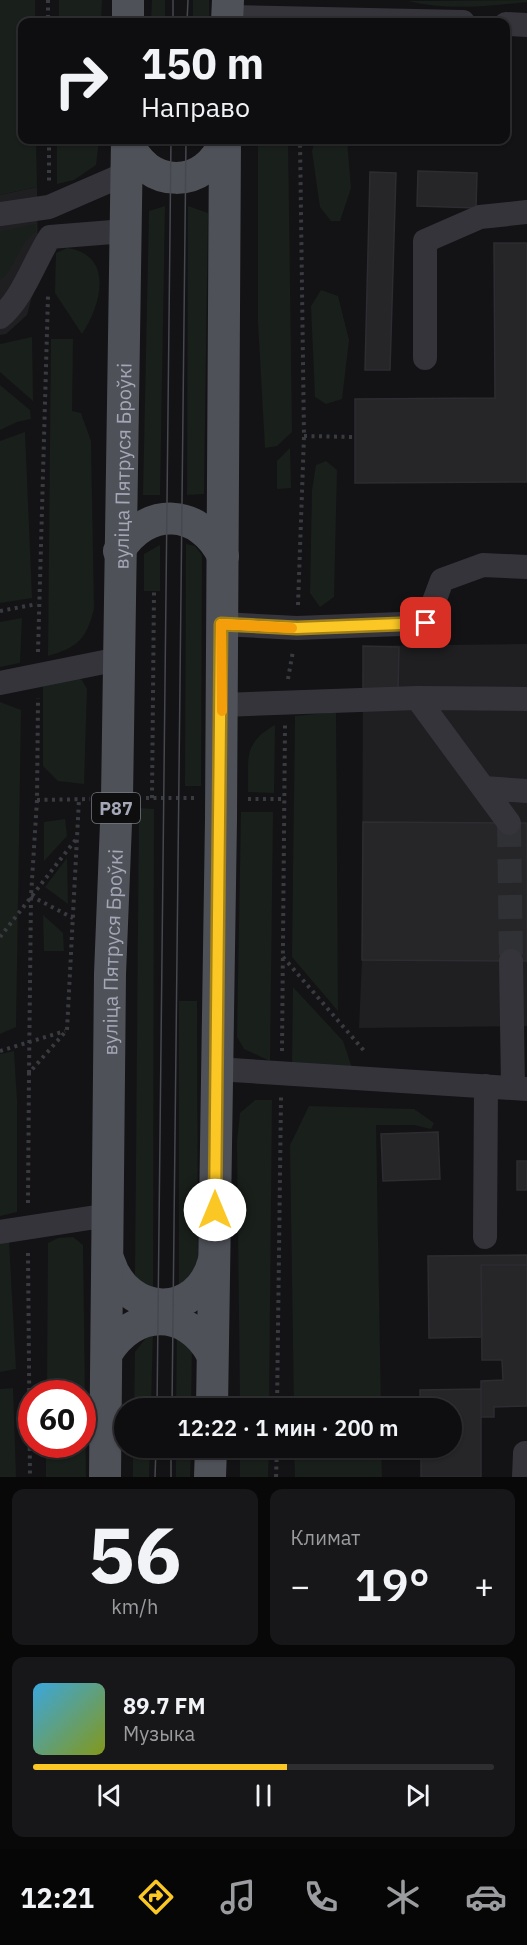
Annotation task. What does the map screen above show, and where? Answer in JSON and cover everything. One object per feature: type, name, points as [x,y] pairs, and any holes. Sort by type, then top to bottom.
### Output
[{"type":"main road","points":[[128,0],[128,18]]},
{"type":"main road","name":"вуліца Пятруся Броўкі","points":[[105,1477],[109,1261],[110,974],[117,798],[127,144]]},
{"type":"main road","points":[[129,144],[132,152],[150,171],[176,178],[190,176],[207,167],[221,152],[224,144]]},
{"type":"main road","points":[[212,1398],[222,705],[225,144]]},
{"type":"main road","points":[[119,551],[135,531],[159,520],[172,518],[186,520],[203,530],[217,544],[223,556]]},
{"type":"main road","points":[[109,1261],[120,1284],[129,1293],[146,1302],[166,1305],[178,1302],[199,1290],[207,1280],[215,1257]]},
{"type":"main road","points":[[107,1353],[120,1336],[137,1324],[165,1320],[189,1327],[207,1343],[213,1354]]},
{"type":"main road","points":[[210,1477],[211,1458]]},
{"type":"lane","points":[[228,13],[359,18]]},
{"type":"lane","points":[[510,24],[527,24]]},
{"type":"lane","points":[[0,214],[49,207],[125,174]]},
{"type":"lane","points":[[425,357],[425,241],[480,217],[527,212]]},
{"type":"lane","points":[[0,317],[28,279],[35,259],[50,237],[125,231]]},
{"type":"lane","points":[[221,624],[297,628],[426,623],[442,580],[483,565],[527,567]]},
{"type":"lane","points":[[0,683],[119,659]]},
{"type":"lane","points":[[222,705],[417,698],[527,699]]},
{"type":"lane","points":[[417,698],[510,823]]},
{"type":"lane","points":[[484,789],[527,790]]},
{"type":"lane","points":[[216,1069],[520,1088],[512,961]]},
{"type":"lane","points":[[485,1237],[486,1086]]},
{"type":"lane","points":[[0,1232],[109,1215]]},
{"type":"lane","points":[[524,1477],[525,1453],[527,1453]]},
{"type":"path","points":[[48,0],[48,18]]},
{"type":"path","points":[[49,144],[49,207]]},
{"type":"path","points":[[277,1398],[285,799],[284,703],[297,628],[304,436],[300,144]]},
{"type":"path","points":[[30,1477],[28,1226],[31,896],[37,800],[38,604],[48,284]]},
{"type":"path","points":[[304,436],[355,437]]},
{"type":"path","points":[[152,798],[154,591]]},
{"type":"path","points":[[0,611],[38,604]]},
{"type":"path","points":[[29,1073],[67,1030],[79,799]]},
{"type":"path","points":[[37,800],[285,799]]},
{"type":"path","points":[[0,937],[78,838]]},
{"type":"path","points":[[31,896],[73,918]]},
{"type":"path","points":[[283,957],[359,1043],[382,1080]]},
{"type":"path","points":[[0,1051],[67,1030]]},
{"type":"path","points":[[276,1477],[277,1458]]},
{"type":"shaded area","points":[[0,0],[35,0],[35,18],[18,18],[18,144],[36,144],[37,187],[0,195]]},
{"type":"shaded area","points":[[59,0],[102,0],[101,18],[59,18]]},
{"type":"shaded area","points":[[152,0],[165,0],[165,18],[151,18]]},
{"type":"shaded area","points":[[193,0],[209,0],[209,18],[193,18]]},
{"type":"shaded area","points":[[527,0],[527,2],[467,7],[438,6],[408,1]]},
{"type":"shaded area","points":[[57,144],[99,144],[96,165],[74,180],[57,184]]},
{"type":"shaded area","points":[[258,144],[288,144],[292,432],[277,446],[265,448],[258,322]]},
{"type":"shaded area","points":[[314,144],[347,144],[351,188],[340,221],[331,221],[320,207],[312,151]]},
{"type":"shaded area","points":[[37,187],[38,274],[27,315],[6,334],[0,335],[0,195]]},
{"type":"shaded area","points":[[165,206],[160,495],[143,495],[149,211]]},
{"type":"shaded area","points":[[188,206],[208,213],[204,494],[187,495]]},
{"type":"shaded area","points":[[36,224],[36,232],[25,242],[11,269],[0,280],[0,232]]},
{"type":"shaded area","points":[[67,248],[82,253],[92,260],[98,271],[100,283],[98,296],[82,334],[55,293],[56,253]]},
{"type":"shaded area","points":[[321,290],[338,296],[349,340],[342,399],[326,404],[315,397],[311,306]]},
{"type":"shaded area","points":[[32,337],[33,401],[0,372],[0,344]]},
{"type":"shaded area","points":[[51,339],[73,339],[72,411],[81,413],[91,441],[94,609],[88,628],[79,641],[67,649],[48,656]]},
{"type":"shaded area","points":[[0,385],[30,410],[31,419],[17,422],[0,430]]},
{"type":"shaded area","points":[[25,432],[32,598],[0,603],[0,441]]},
{"type":"shaded area","points":[[290,448],[291,488],[277,489],[277,461]]},
{"type":"shaded area","points":[[326,461],[337,470],[334,597],[320,607],[310,593],[312,490],[316,465]]},
{"type":"shaded area","points":[[186,544],[195,546],[202,555],[201,786],[185,786]]},
{"type":"shaded area","points":[[160,545],[160,591],[144,591],[144,554]]},
{"type":"shaded area","points":[[22,618],[20,663],[0,667],[0,622]]},
{"type":"shaded area","points":[[527,644],[527,1026],[359,1028],[362,960],[363,646]]},
{"type":"shaded area","points":[[75,677],[82,680],[87,689],[84,784],[58,781],[43,766],[43,680]]},
{"type":"shaded area","points":[[0,702],[21,710],[16,1027],[0,1034]]},
{"type":"shaded area","points":[[336,712],[338,1011],[292,957],[295,716]]},
{"type":"shaded area","points":[[275,725],[274,793],[248,792],[248,761],[252,746],[264,732]]},
{"type":"shaded area","points":[[139,808],[154,809],[153,1292],[143,1288],[135,1276]]},
{"type":"shaded area","points":[[241,812],[273,812],[270,1061],[244,1049],[237,1037]]},
{"type":"shaded area","points":[[65,819],[67,836],[44,861],[44,822]]},
{"type":"shaded area","points":[[67,858],[68,904],[45,887]]},
{"type":"shaded area","points":[[43,915],[63,933],[64,951],[44,951]]},
{"type":"shaded area","points":[[293,987],[343,1041],[354,1074],[297,1069],[292,1061]]},
{"type":"shaded area","points":[[179,1001],[197,1001],[198,1272],[179,1294]]},
{"type":"shaded area","points":[[14,1051],[17,1100],[17,1212],[0,1216],[0,1054]]},
{"type":"shaded area","points":[[255,1100],[272,1100],[269,1398],[240,1398],[237,1141],[240,1113]]},
{"type":"shaded area","points":[[309,1106],[414,1109],[434,1123],[431,1129],[414,1125],[376,1125],[381,1398],[294,1398],[290,1145]]},
{"type":"shaded area","points":[[73,1237],[83,1245],[85,1380],[47,1380],[48,1243],[58,1238]]},
{"type":"shaded area","points":[[9,1241],[16,1369],[0,1372],[0,1243]]},
{"type":"shaded area","points":[[153,1329],[151,1398],[134,1398],[135,1352]]},
{"type":"shaded area","points":[[177,1329],[192,1345],[191,1398],[176,1398]]},
{"type":"shaded area","points":[[13,1388],[16,1477],[0,1477],[0,1389]]},
{"type":"shaded area","points":[[46,1458],[86,1458],[86,1477],[46,1477]]},
{"type":"shaded area","points":[[133,1458],[150,1458],[149,1477],[133,1477]]},
{"type":"shaded area","points":[[176,1458],[191,1458],[190,1477],[176,1477]]},
{"type":"shaded area","points":[[240,1458],[269,1458],[268,1477],[240,1477]]},
{"type":"shaded area","points":[[294,1458],[381,1458],[382,1477],[295,1477]]},
{"type":"building","points":[[418,171],[477,173],[476,208],[417,206]]},
{"type":"building","points":[[370,172],[396,173],[390,370],[365,370]]},
{"type":"building","points":[[494,243],[527,243],[527,482],[355,483],[355,399],[495,398]]},
{"type":"building","points":[[363,646],[399,647],[398,691],[363,691]]},
{"type":"building","points":[[363,822],[527,823],[527,961],[362,960]]},
{"type":"building","points":[[438,1132],[440,1179],[383,1181],[381,1134]]},
{"type":"building","points":[[517,1161],[527,1161],[527,1190],[517,1190]]},
{"type":"building","points":[[527,1255],[527,1265],[481,1265],[482,1337],[429,1338],[428,1256]]},
{"type":"building","points":[[481,1265],[527,1265],[527,1406],[494,1407],[494,1417],[481,1417],[481,1381],[503,1380],[502,1360],[482,1360]]},
{"type":"building","points":[[481,1389],[481,1477],[421,1477],[421,1458],[462,1458],[462,1398],[420,1398],[420,1390]]},
{"type":"tunnel","points":[[509,823],[511,961]]},
{"type":"tram line","points":[[173,0],[173,18]]},
{"type":"tram line","points":[[187,18],[188,0]]},
{"type":"tram line","points":[[157,1398],[171,144]]},
{"type":"tram line","points":[[172,1398],[186,144]]},
{"type":"tram line","points":[[155,1477],[156,1458]]},
{"type":"tram line","points":[[171,1458],[171,1477]]},
{"type":"slow traffic","points":[[222,711],[221,624],[292,628]]},
{"type":"route","points":[[215,1210],[221,819],[221,624],[297,628],[426,623]]}]
